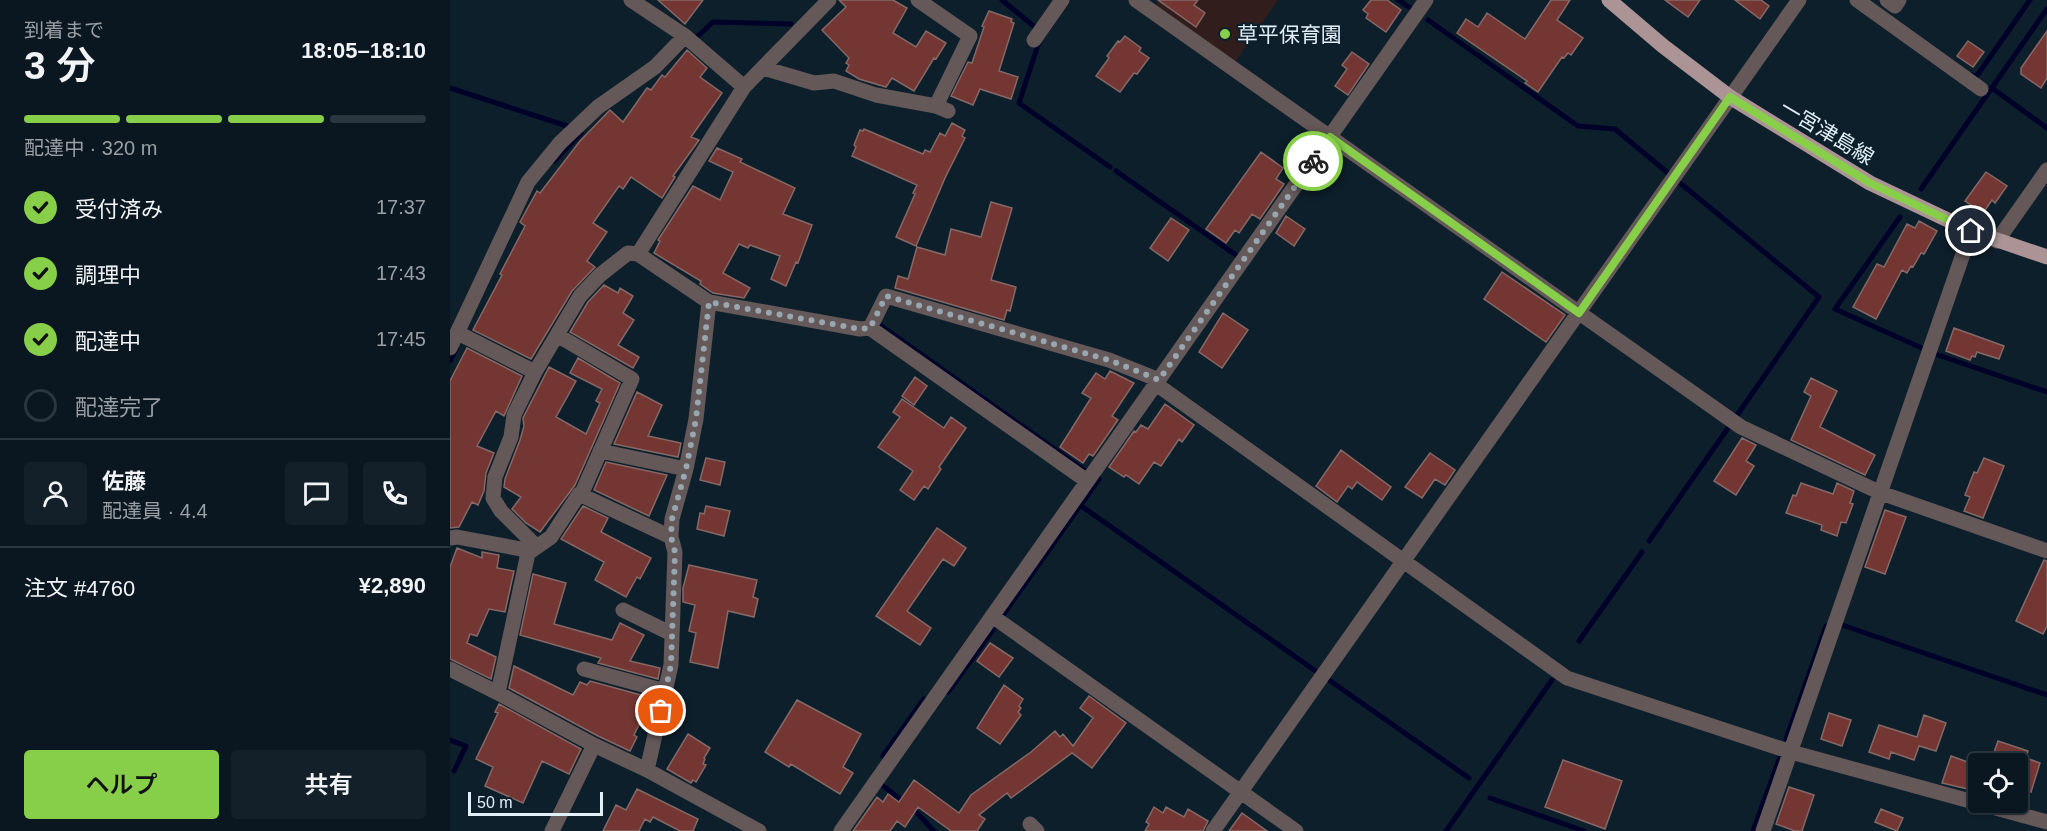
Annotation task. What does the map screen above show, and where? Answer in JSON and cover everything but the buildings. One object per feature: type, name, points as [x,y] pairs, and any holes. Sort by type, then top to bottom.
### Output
[{"type":"main road","name":"一宮津島線","points":[[1610,0],[1663,46],[1730,97],[1870,183],[1971,231],[2047,257]]},
{"type":"street","points":[[634,0],[685,36],[744,87]]},
{"type":"street","points":[[638,254],[744,87],[829,0]]},
{"type":"street","points":[[763,68],[814,83],[834,81],[876,95],[942,109],[970,36],[918,0]]},
{"type":"street","points":[[1034,40],[1062,0]]},
{"type":"street","points":[[1136,0],[1741,427],[1881,494],[2047,551]]},
{"type":"street","points":[[841,831],[1426,0]]},
{"type":"street","points":[[1213,831],[1799,0]]},
{"type":"street","points":[[1857,0],[1981,88]]},
{"type":"street","points":[[1887,0],[1895,6],[1899,0]]},
{"type":"street","points":[[450,348],[528,182],[560,144],[597,107],[655,67],[685,36]]},
{"type":"street","points":[[1997,241],[2047,170]]},
{"type":"street","points":[[1763,831],[1971,231]]},
{"type":"street","points":[[533,550],[501,512],[493,498],[495,477],[511,437],[514,415],[535,372],[580,296],[600,275],[628,253],[638,254],[709,302],[860,329],[870,328],[1087,481]]},
{"type":"street","points":[[870,328],[886,296],[1109,360],[1157,382],[1567,678],[1791,752],[2047,822]]},
{"type":"street","points":[[647,770],[671,665],[675,552],[671,537],[672,519],[686,469],[696,419],[709,302]]},
{"type":"street","points":[[458,333],[535,372]]},
{"type":"street","points":[[498,693],[533,550],[551,537],[579,494],[581,495],[632,379],[557,335]]},
{"type":"street","points":[[600,451],[686,469]]},
{"type":"street","points":[[581,495],[671,537]]},
{"type":"street","points":[[450,538],[457,537],[533,550]]},
{"type":"street","points":[[623,610],[672,634]]},
{"type":"street","points":[[992,616],[1296,831]]},
{"type":"street","points":[[450,669],[594,745],[647,770],[759,831]]},
{"type":"street","points":[[584,669],[665,691]]},
{"type":"street","points":[[552,831],[594,745]]},
{"type":"shaded area","name":"草平保育園","points":[[1159,0],[1278,0],[1235,62],[1155,6]]},
{"type":"waterway","points":[[1002,0],[1036,28]]},
{"type":"waterway","points":[[1398,0],[1412,9]]},
{"type":"waterway","points":[[1972,75],[1976,77],[2030,0]]},
{"type":"waterway","points":[[1921,189],[2047,9]]},
{"type":"waterway","points":[[1428,20],[1578,126],[1615,129],[1668,173]]},
{"type":"waterway","points":[[698,36],[713,22],[791,24]]},
{"type":"waterway","points":[[1039,42],[1019,103],[1110,167]]},
{"type":"waterway","points":[[450,88],[567,126]]},
{"type":"waterway","points":[[1992,88],[2047,128]]},
{"type":"waterway","points":[[554,161],[581,133]]},
{"type":"waterway","points":[[1116,171],[1236,255]]},
{"type":"waterway","points":[[1680,183],[1819,297],[1738,414]]},
{"type":"waterway","points":[[1900,217],[1835,309],[1924,349]]},
{"type":"waterway","points":[[880,325],[1084,470]]},
{"type":"waterway","points":[[450,361],[456,349]]},
{"type":"waterway","points":[[1938,355],[2047,392]]},
{"type":"waterway","points":[[1649,541],[1728,428]]},
{"type":"waterway","points":[[1003,615],[1099,479]]},
{"type":"waterway","points":[[1080,505],[1317,672]]},
{"type":"waterway","points":[[1579,641],[1642,552]]},
{"type":"waterway","points":[[1842,625],[2047,695]]},
{"type":"waterway","points":[[1786,739],[1826,626]]},
{"type":"waterway","points":[[948,692],[995,627]]},
{"type":"waterway","points":[[1329,680],[1469,778]]},
{"type":"waterway","points":[[1446,831],[1552,680]]},
{"type":"waterway","points":[[883,756],[924,699]]},
{"type":"waterway","points":[[450,740],[466,746],[454,771]]},
{"type":"waterway","points":[[1753,831],[1780,757]]},
{"type":"waterway","points":[[882,785],[915,811],[934,831]]},
{"type":"waterway","points":[[1490,798],[1584,831]]},
{"type":"way so far","points":[[661,711],[671,665],[675,552],[671,537],[672,519],[686,469],[696,419],[709,302],[860,329],[870,328],[886,296],[1109,360],[1159,380],[1313,161]]},
{"type":"place","name":"草平保育園","points":[[1225,34]]},
{"type":"route","points":[[1313,161],[1330,137],[1579,313],[1730,97],[1870,183],[1971,231]]}]
